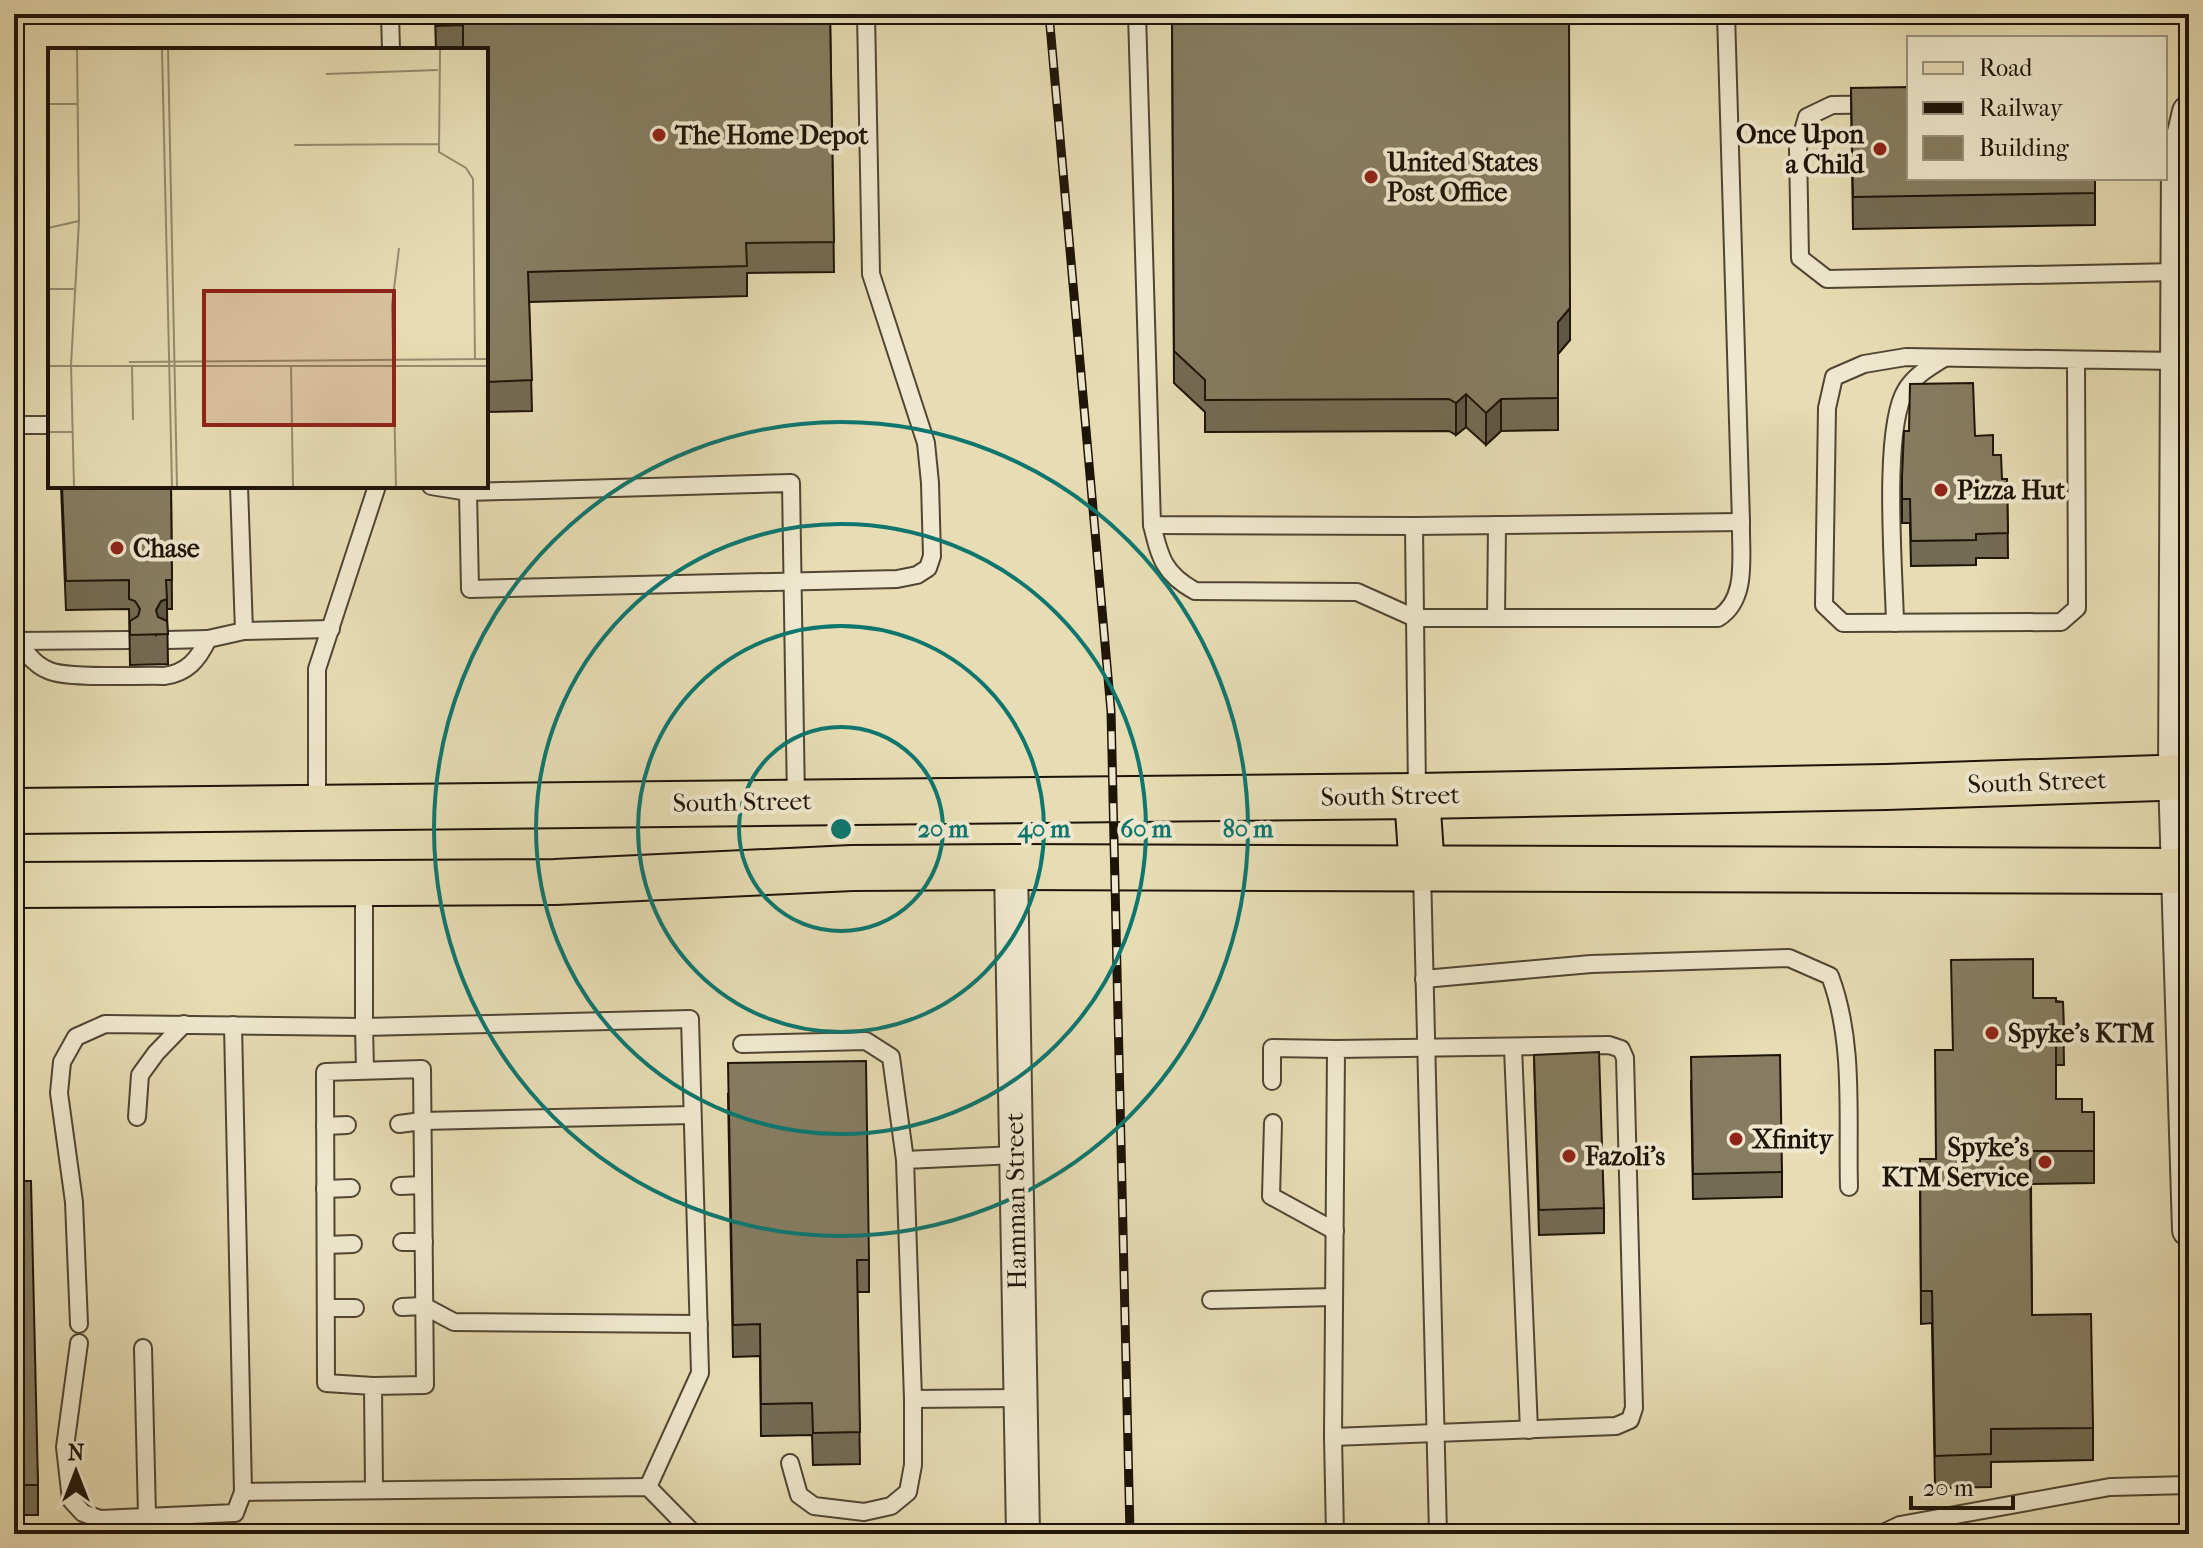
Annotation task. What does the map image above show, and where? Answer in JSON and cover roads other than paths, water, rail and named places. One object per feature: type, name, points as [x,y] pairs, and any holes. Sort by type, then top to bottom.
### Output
[{"type":"main road","name":"South Street","points":[[14,811],[1417,796],[1886,787],[2182,776]]},
{"type":"main road","points":[[1417,796],[1422,869]]},
{"type":"main road","points":[[14,885],[555,882],[852,868],[2184,871]]},
{"type":"street","points":[[2186,114],[2178,158],[2177,361],[2183,396],[2182,776],[2189,1230]]},
{"type":"street","name":"Hamman Street","points":[[1011,867],[1023,1534]]},
{"type":"lane","points":[[390,14],[391,48]]},
{"type":"lane","points":[[468,492],[470,589],[897,579],[917,575],[928,568],[932,556],[926,443],[871,274],[866,14]]},
{"type":"lane","points":[[1137,14],[1152,525],[1160,558],[1180,582],[1195,591],[1357,592],[1415,618],[1718,618],[1731,610],[1740,587],[1741,522],[1726,14]]},
{"type":"lane","points":[[1907,104],[1832,105],[1807,117],[1798,148],[1800,258],[1827,279],[2177,272]]},
{"type":"lane","points":[[2076,360],[2077,608],[2061,622],[1843,623],[1824,605],[1827,408],[1834,377],[1864,364],[1906,357],[2177,361]]},
{"type":"lane","points":[[1895,623],[1893,448],[1898,411],[1906,390],[1922,372],[1945,357]]},
{"type":"lane","points":[[14,425],[48,425]]},
{"type":"lane","points":[[443,488],[468,492],[791,483],[796,801]]},
{"type":"lane","points":[[239,488],[244,631]]},
{"type":"lane","points":[[317,807],[317,669],[376,488]]},
{"type":"lane","points":[[1152,525],[1741,522]]},
{"type":"lane","points":[[1496,618],[1497,525]]},
{"type":"lane","points":[[1414,526],[1417,796]]},
{"type":"lane","points":[[167,640],[208,639],[244,631],[331,629]]},
{"type":"lane","points":[[16,635],[29,656],[50,671],[164,676],[179,674],[191,665],[208,639]]},
{"type":"lane","points":[[16,635],[129,640]]},
{"type":"lane","points":[[1422,869],[1438,1534]]},
{"type":"lane","points":[[364,883],[365,1069]]},
{"type":"lane","points":[[1424,979],[1591,964],[1789,958],[1830,976],[1838,998],[1846,1052],[1849,1187]]},
{"type":"lane","points":[[79,1324],[74,1202],[59,1093],[62,1062],[76,1037],[105,1024],[364,1027],[690,1019],[700,1373],[648,1487]]},
{"type":"lane","points":[[137,1117],[140,1075],[184,1024]]},
{"type":"lane","points":[[79,1343],[65,1447],[71,1500],[83,1513],[100,1519],[235,1513],[243,1492],[233,1025]]},
{"type":"lane","points":[[742,1044],[866,1041],[891,1057],[905,1160],[913,1399],[913,1465],[908,1492],[891,1506],[864,1512],[814,1506],[799,1495],[790,1463]]},
{"type":"lane","points":[[1272,1081],[1272,1048],[1426,1050],[1609,1045],[1621,1049],[1625,1058],[1634,1408],[1630,1420],[1616,1426],[1333,1437]]},
{"type":"lane","points":[[1513,1048],[1529,1430]]},
{"type":"lane","points":[[1335,1534],[1336,1049]]},
{"type":"lane","points":[[422,1069],[422,1121],[425,1385],[326,1383],[325,1072],[422,1069]]},
{"type":"lane","points":[[399,1124],[692,1115]]},
{"type":"lane","points":[[1273,1123],[1271,1196],[1335,1231]]},
{"type":"lane","points":[[325,1126],[347,1125]]},
{"type":"lane","points":[[905,1160],[1016,1155]]},
{"type":"lane","points":[[400,1186],[423,1185]]},
{"type":"lane","points":[[325,1189],[351,1188]]},
{"type":"lane","points":[[402,1242],[424,1242]]},
{"type":"lane","points":[[326,1245],[353,1244]]},
{"type":"lane","points":[[1211,1300],[1334,1297]]},
{"type":"lane","points":[[402,1307],[424,1306],[454,1322],[699,1324]]},
{"type":"lane","points":[[326,1308],[355,1308]]},
{"type":"lane","points":[[143,1348],[147,1516]]},
{"type":"lane","points":[[373,1386],[374,1490]]},
{"type":"lane","points":[[913,1399],[1019,1398]]},
{"type":"lane","points":[[1881,1534],[1900,1525],[2110,1487],[2189,1485]]},
{"type":"lane","points":[[243,1492],[648,1487],[694,1534]]},
{"type":"railway","points":[[1049,14],[1111,711],[1130,1534]]},
{"type":"place","name":"The Home Depot","points":[[659,135]]},
{"type":"place","name":"Once Upon a Child","points":[[1880,149]]},
{"type":"place","name":"United States Post Office","points":[[1371,177]]},
{"type":"place","name":"Pizza Hut","points":[[1941,490]]},
{"type":"place","name":"Chase","points":[[117,548]]},
{"type":"place","name":"Spyke's KTM","points":[[1992,1033]]},
{"type":"place","name":"Xfinity","points":[[1736,1139]]},
{"type":"place","name":"Fazoli's","points":[[1569,1156]]},
{"type":"place","name":"Spyke's KTM Service","points":[[2045,1162]]}]
